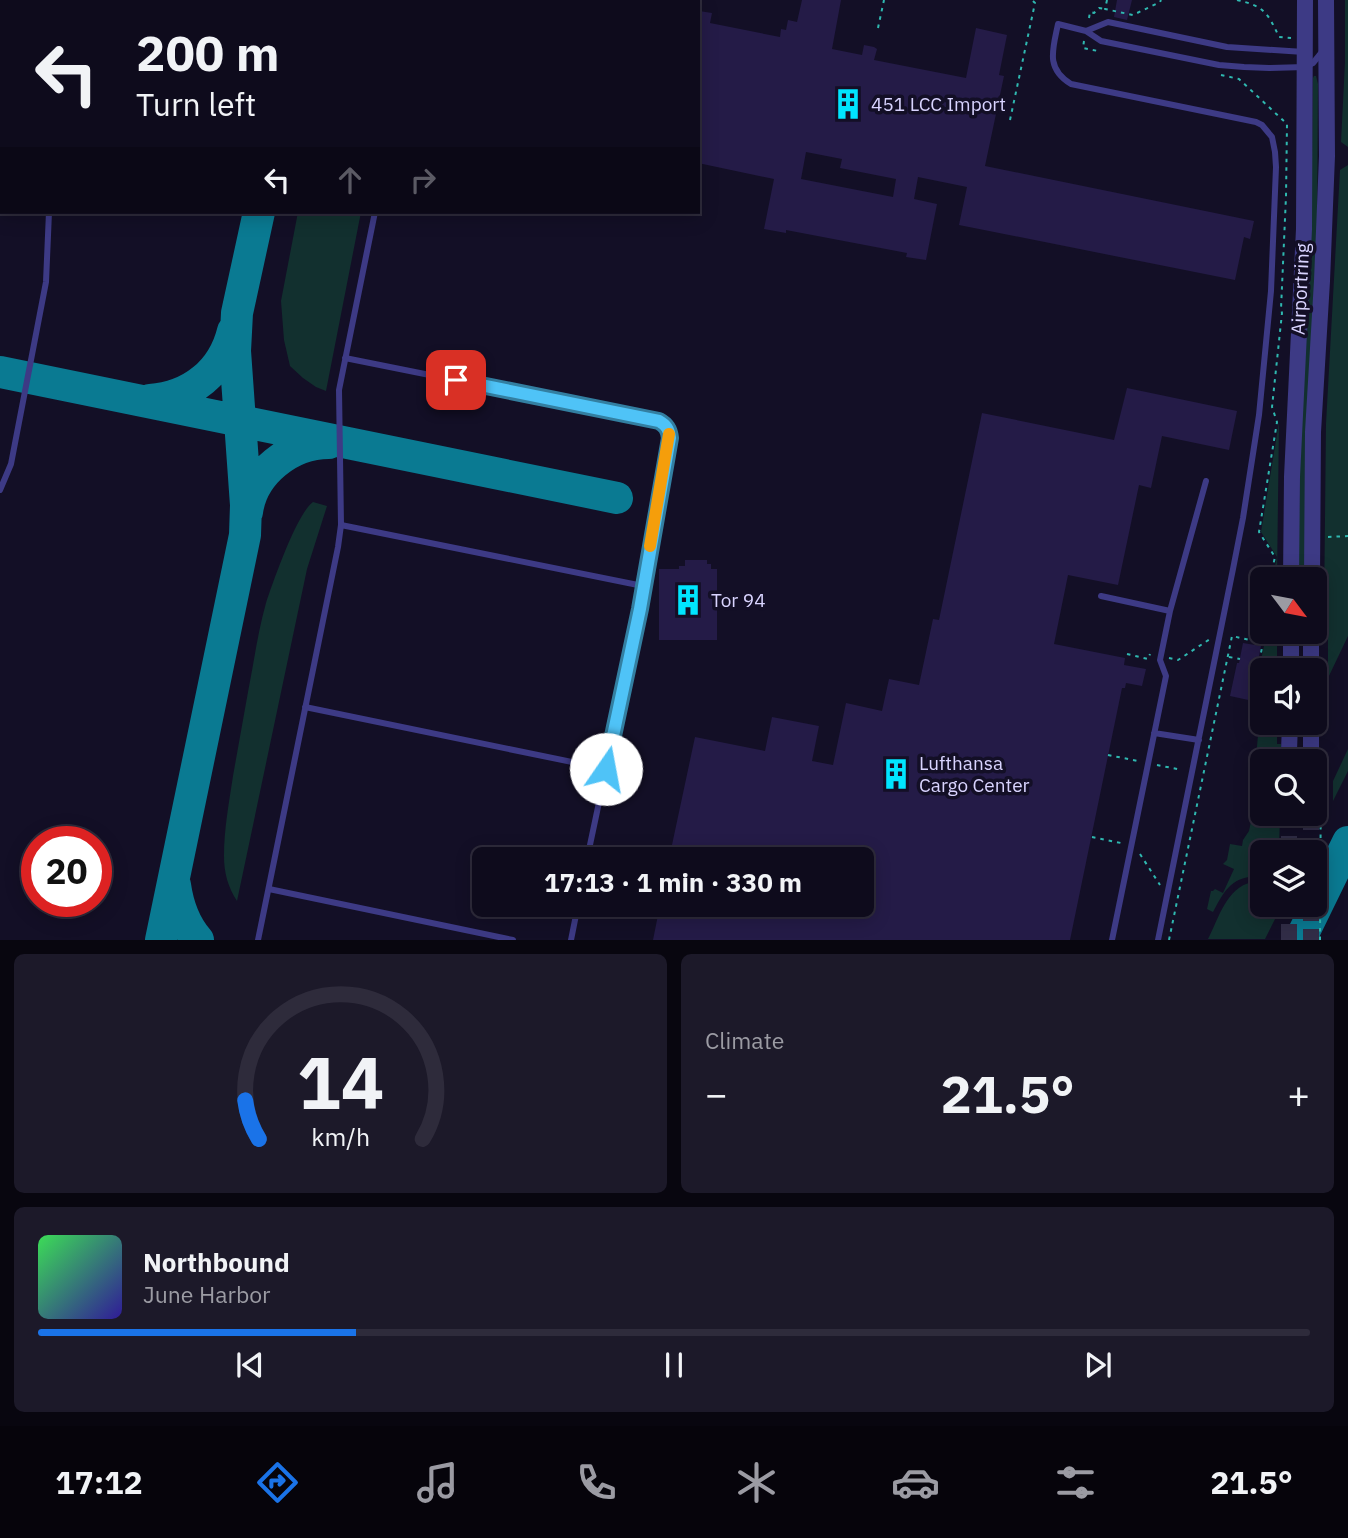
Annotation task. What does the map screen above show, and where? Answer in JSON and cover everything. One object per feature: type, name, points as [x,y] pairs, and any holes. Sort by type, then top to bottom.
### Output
[{"type":"street","name":"Airportring","points":[[1291,567],[1292,477],[1304,229],[1308,60],[1305,0]]},
{"type":"street","name":"Airportring","points":[[1312,567],[1313,432],[1326,156],[1326,0]]},
{"type":"lane","points":[[1086,31],[1108,22],[1227,47],[1270,50],[1308,60],[1323,79],[1326,92]]},
{"type":"lane","points":[[1158,940],[1243,517],[1259,415],[1271,291],[1276,196],[1275,152],[1272,137],[1256,122],[1071,83],[1064,79],[1053,62],[1052,55],[1058,24],[1086,31],[1101,41],[1229,67],[1269,68],[1308,60],[1321,53],[1326,43]]},
{"type":"lane","points":[[1269,68],[1270,50]]},
{"type":"lane","points":[[0,490],[11,464],[46,282],[49,214]]},
{"type":"lane","points":[[258,940],[338,547],[341,525],[339,390],[375,214]]},
{"type":"lane","points":[[345,358],[659,421],[669,430],[670,438],[636,629],[590,847]]},
{"type":"lane","points":[[1112,940],[1166,676],[1160,656],[1206,481]]},
{"type":"lane","points":[[341,525],[643,586]]},
{"type":"lane","points":[[1101,596],[1170,611]]},
{"type":"lane","points":[[306,707],[606,769]]},
{"type":"lane","points":[[1154,733],[1199,740]]},
{"type":"lane","points":[[269,889],[513,940]]},
{"type":"lane","points":[[571,940],[576,917]]},
{"type":"path","points":[[878,28],[884,0]]},
{"type":"path","points":[[1010,120],[1035,3],[1032,0]]},
{"type":"path","points":[[1105,9],[1107,0]]},
{"type":"path","points":[[1096,50],[1083,47],[1090,12],[1094,13],[1099,8],[1133,15],[1161,0]]},
{"type":"path","points":[[1237,0],[1259,6],[1272,21],[1279,37],[1295,38]]},
{"type":"path","points":[[1213,74],[1239,79],[1287,124],[1280,309],[1282,313],[1272,407],[1277,422],[1259,532],[1275,556],[1273,567]]},
{"type":"path","points":[[1312,540],[1348,536]]},
{"type":"path","points":[[1169,940],[1232,636],[1250,640]]},
{"type":"path","points":[[1127,654],[1148,659],[1149,654],[1178,660],[1211,638],[1219,640]]},
{"type":"path","points":[[1228,656],[1240,659]]},
{"type":"path","points":[[1318,826],[1320,940]]},
{"type":"path","points":[[1091,837],[1140,847],[1139,852],[1176,908]]},
{"type":"green space","points":[[1345,0],[1348,0],[1348,147],[1341,142]]},
{"type":"green space","points":[[1316,76],[1318,84],[1317,235],[1305,567],[1302,567],[1298,566],[1301,413],[1311,235],[1313,78]]},
{"type":"green space","points":[[1348,165],[1348,636],[1328,678],[1327,567],[1324,567],[1326,424],[1340,170]]},
{"type":"green space","points":[[298,214],[361,214],[326,391],[303,378],[290,366],[284,340],[281,301]]},
{"type":"green space","points":[[1279,422],[1277,567],[1275,567],[1277,557],[1261,532]]},
{"type":"green space","points":[[313,502],[327,506],[307,569],[237,901],[226,874],[225,836],[258,636],[266,603],[286,549],[300,519]]},
{"type":"green space","points":[[1264,644],[1277,644],[1277,658],[1261,658]]},
{"type":"green space","points":[[1258,735],[1277,735],[1277,744],[1281,744],[1281,749],[1257,749]]},
{"type":"green space","points":[[1348,749],[1348,771],[1333,801],[1333,781]]},
{"type":"green space","points":[[1250,826],[1280,826],[1279,840],[1250,840],[1250,877],[1231,885],[1213,912],[1207,909],[1211,891],[1215,889],[1223,893],[1234,869],[1223,864],[1227,860],[1230,844],[1242,846]]},
{"type":"green space","points":[[1250,883],[1250,917],[1276,917],[1265,939],[1208,939],[1230,897],[1243,885]]},
{"type":"building","points":[[802,0],[841,0],[832,49],[862,55],[864,45],[874,47],[877,49],[874,60],[966,78],[976,28],[1007,35],[999,75],[1004,76],[985,166],[1254,221],[1250,239],[1244,237],[1235,280],[959,225],[967,187],[918,177],[914,199],[937,204],[926,260],[906,257],[907,253],[786,230],[786,233],[764,229],[774,179],[700,163],[700,11],[712,13],[710,23],[780,37],[781,29],[786,30],[788,20],[797,22]],"holes":[[[806,152],[842,159],[840,168],[896,179],[893,197],[801,179]]]},
{"type":"building","points":[[1117,0],[1132,0],[1127,20],[1114,17]]},
{"type":"building","name":"Lufthansa Cargo Center","points":[[1127,388],[1237,411],[1229,450],[1162,436],[1151,488],[1139,485],[1118,585],[1068,575],[1054,644],[1125,658],[1124,665],[1146,669],[1142,686],[1126,683],[1125,688],[1122,688],[1070,940],[653,940],[658,917],[874,917],[874,847],[672,847],[695,737],[765,751],[772,717],[819,726],[812,761],[833,765],[846,703],[882,711],[889,679],[919,685],[933,619],[939,620],[982,413],[1114,440]]},
{"type":"building","name":"Tor 94","points":[[685,560],[707,560],[711,569],[717,569],[717,640],[659,640],[659,569],[679,569],[679,566],[685,566]]},
{"type":"building","points":[[1243,643],[1261,646],[1259,658],[1250,658],[1250,700],[1230,696]]},
{"type":"taxiway","points":[[161,940],[245,535],[246,505],[235,351],[237,313],[259,214]]},
{"type":"taxiway","points":[[150,400],[179,394],[203,380],[222,359],[233,331]]},
{"type":"taxiway","points":[[0,372],[617,498]]},
{"type":"taxiway","points":[[247,512],[256,485],[275,463],[300,448],[329,443]]},
{"type":"taxiway","points":[[1300,940],[1348,842]]},
{"type":"taxiway","points":[[175,885],[182,914],[198,940]]},
{"type":"tunnel","points":[[1289,826],[1289,840]]},
{"type":"tunnel","points":[[1311,826],[1311,840]]},
{"type":"tunnel","points":[[1289,917],[1289,940]]},
{"type":"tunnel","points":[[1311,917],[1311,940]]},
{"type":"slow traffic","points":[[650,546],[669,434]]},
{"type":"place","name":"451 LCC Import","points":[[848,104]]},
{"type":"place","name":"Tor 94","points":[[688,600]]},
{"type":"place","name":"Lufthansa Cargo Center","points":[[896,774]]},
{"type":"route","points":[[456,380],[659,421],[669,430],[670,438],[640,609],[606,769]]}]
